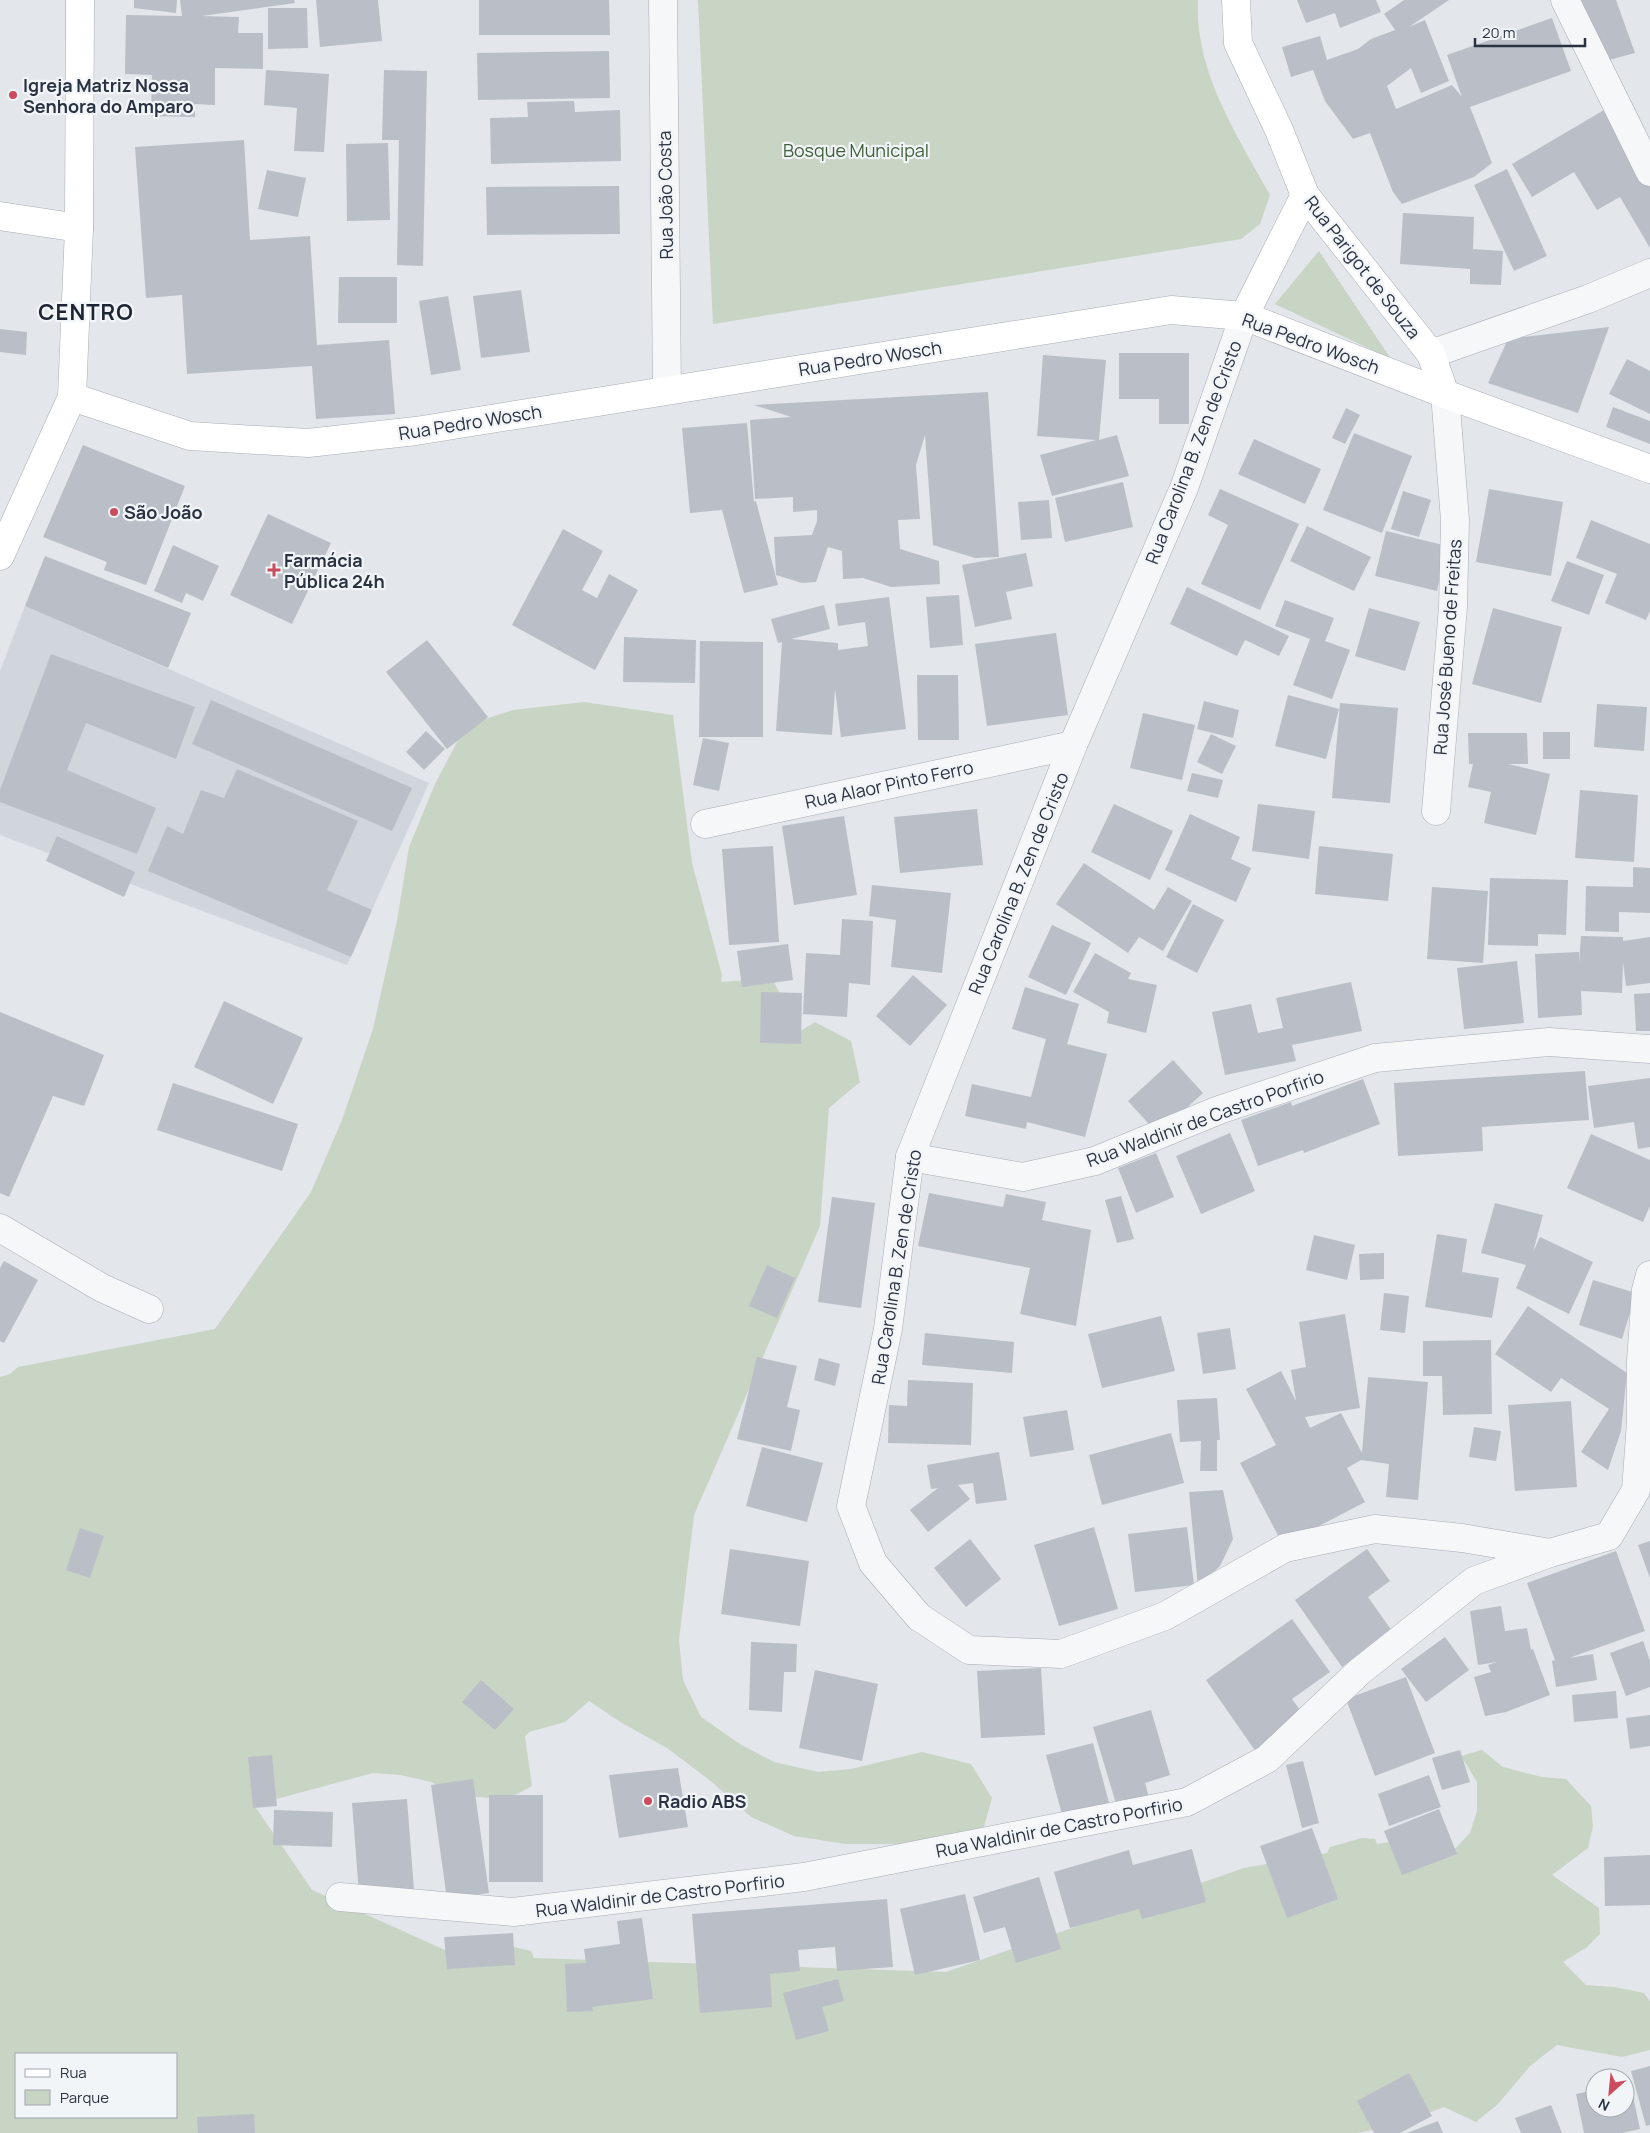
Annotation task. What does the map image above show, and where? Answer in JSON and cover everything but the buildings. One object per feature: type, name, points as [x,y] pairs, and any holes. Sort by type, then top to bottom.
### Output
[{"type":"street","points":[[0,556],[72,398],[78,228],[80,0]]},
{"type":"street","name":"Rua João Costa","points":[[664,0],[667,390]]},
{"type":"street","name":"Rua Parigot de Souza","points":[[1236,0],[1238,44],[1279,130],[1305,195],[1431,354],[1445,394]]},
{"type":"street","points":[[1565,0],[1650,172]]},
{"type":"street","points":[[1244,316],[1305,195]]},
{"type":"street","points":[[0,216],[78,228]]},
{"type":"street","points":[[1431,354],[1588,299],[1650,272]]},
{"type":"street","name":"Rua Pedro Wosch","points":[[72,398],[190,436],[308,443],[416,431],[1171,310],[1244,316],[1445,394],[1650,469]]},
{"type":"street","name":"Rua Carolina B. Zen de Cristo","points":[[1244,316],[1184,488],[1073,745],[910,1157],[888,1329],[851,1506],[874,1563],[919,1616],[969,1650],[1061,1654],[1165,1616],[1285,1548],[1375,1529],[1462,1538],[1550,1553]]},
{"type":"street","name":"Rua José Bueno de Freitas","points":[[1436,811],[1453,607],[1455,520],[1445,394]]},
{"type":"street","name":"Rua Alaor Pinto Ferro","points":[[705,824],[1073,745]]},
{"type":"street","name":"Rua Waldinir de Castro Porfirio","points":[[910,1157],[1023,1177],[1095,1161],[1219,1110],[1375,1058],[1548,1042],[1650,1050]]},
{"type":"street","points":[[0,1228],[102,1288],[149,1309]]},
{"type":"street","name":"Rua Waldinir de Castro Porfirio","points":[[340,1897],[513,1912],[804,1878],[1187,1802],[1267,1758],[1359,1672],[1474,1581],[1550,1553],[1609,1536],[1636,1490],[1641,1422],[1641,1361],[1644,1308],[1650,1274]]},
{"type":"shaded area","points":[[25,606],[429,783],[347,965],[0,835],[0,671]]},
{"type":"green space","name":"Bosque Municipal","points":[[698,0],[1198,0],[1203,52],[1210,77],[1232,126],[1270,195],[1260,224],[1241,239],[713,324]]},
{"type":"green space","points":[[1319,251],[1391,359],[1275,304]]},
{"type":"green space","points":[[584,702],[673,715],[692,863],[722,975],[721,982],[772,978],[799,1032],[815,1022],[851,1041],[860,1082],[829,1108],[820,1226],[694,1515],[679,1640],[683,1680],[701,1717],[740,1744],[774,1762],[818,1772],[851,1769],[922,1752],[971,1764],[992,1798],[983,1830],[942,1835],[903,1844],[846,1844],[794,1836],[751,1817],[712,1782],[667,1748],[622,1723],[589,1701],[565,1722],[529,1732],[525,1737],[532,1786],[508,1799],[460,1796],[431,1782],[401,1775],[373,1773],[254,1805],[312,1890],[458,1956],[502,1944],[531,1951],[534,1958],[946,1972],[1244,1868],[1327,1853],[1330,1847],[1362,1838],[1375,1839],[1377,1844],[1409,1839],[1450,1854],[1470,1833],[1477,1811],[1477,1782],[1461,1756],[1482,1750],[1503,1767],[1542,1777],[1566,1779],[1591,1806],[1593,1826],[1588,1848],[1552,1875],[1599,1908],[1600,1934],[1587,1947],[1563,1962],[1586,1985],[1614,1987],[1644,1993],[1650,2001],[1650,2050],[1622,2057],[1557,2045],[1530,2066],[1498,2104],[1476,2122],[1444,2107],[1394,2126],[1357,2133],[0,2133],[0,1377],[10,1374],[18,1367],[215,1329],[311,1192],[342,1120],[373,1029],[397,921],[409,847],[435,784],[466,725],[513,710]]},
{"type":"place","name":"Igreja Matriz Nossa Senhora do Amparo","points":[[13,95]]},
{"type":"place","name":"São João","points":[[114,512]]},
{"type":"place","name":"Farmácia Pública 24h","points":[[274,570]]},
{"type":"place","name":"Radio ABS","points":[[648,1801]]},
{"type":"district","name":"CENTRO","points":[[86,312]]}]
